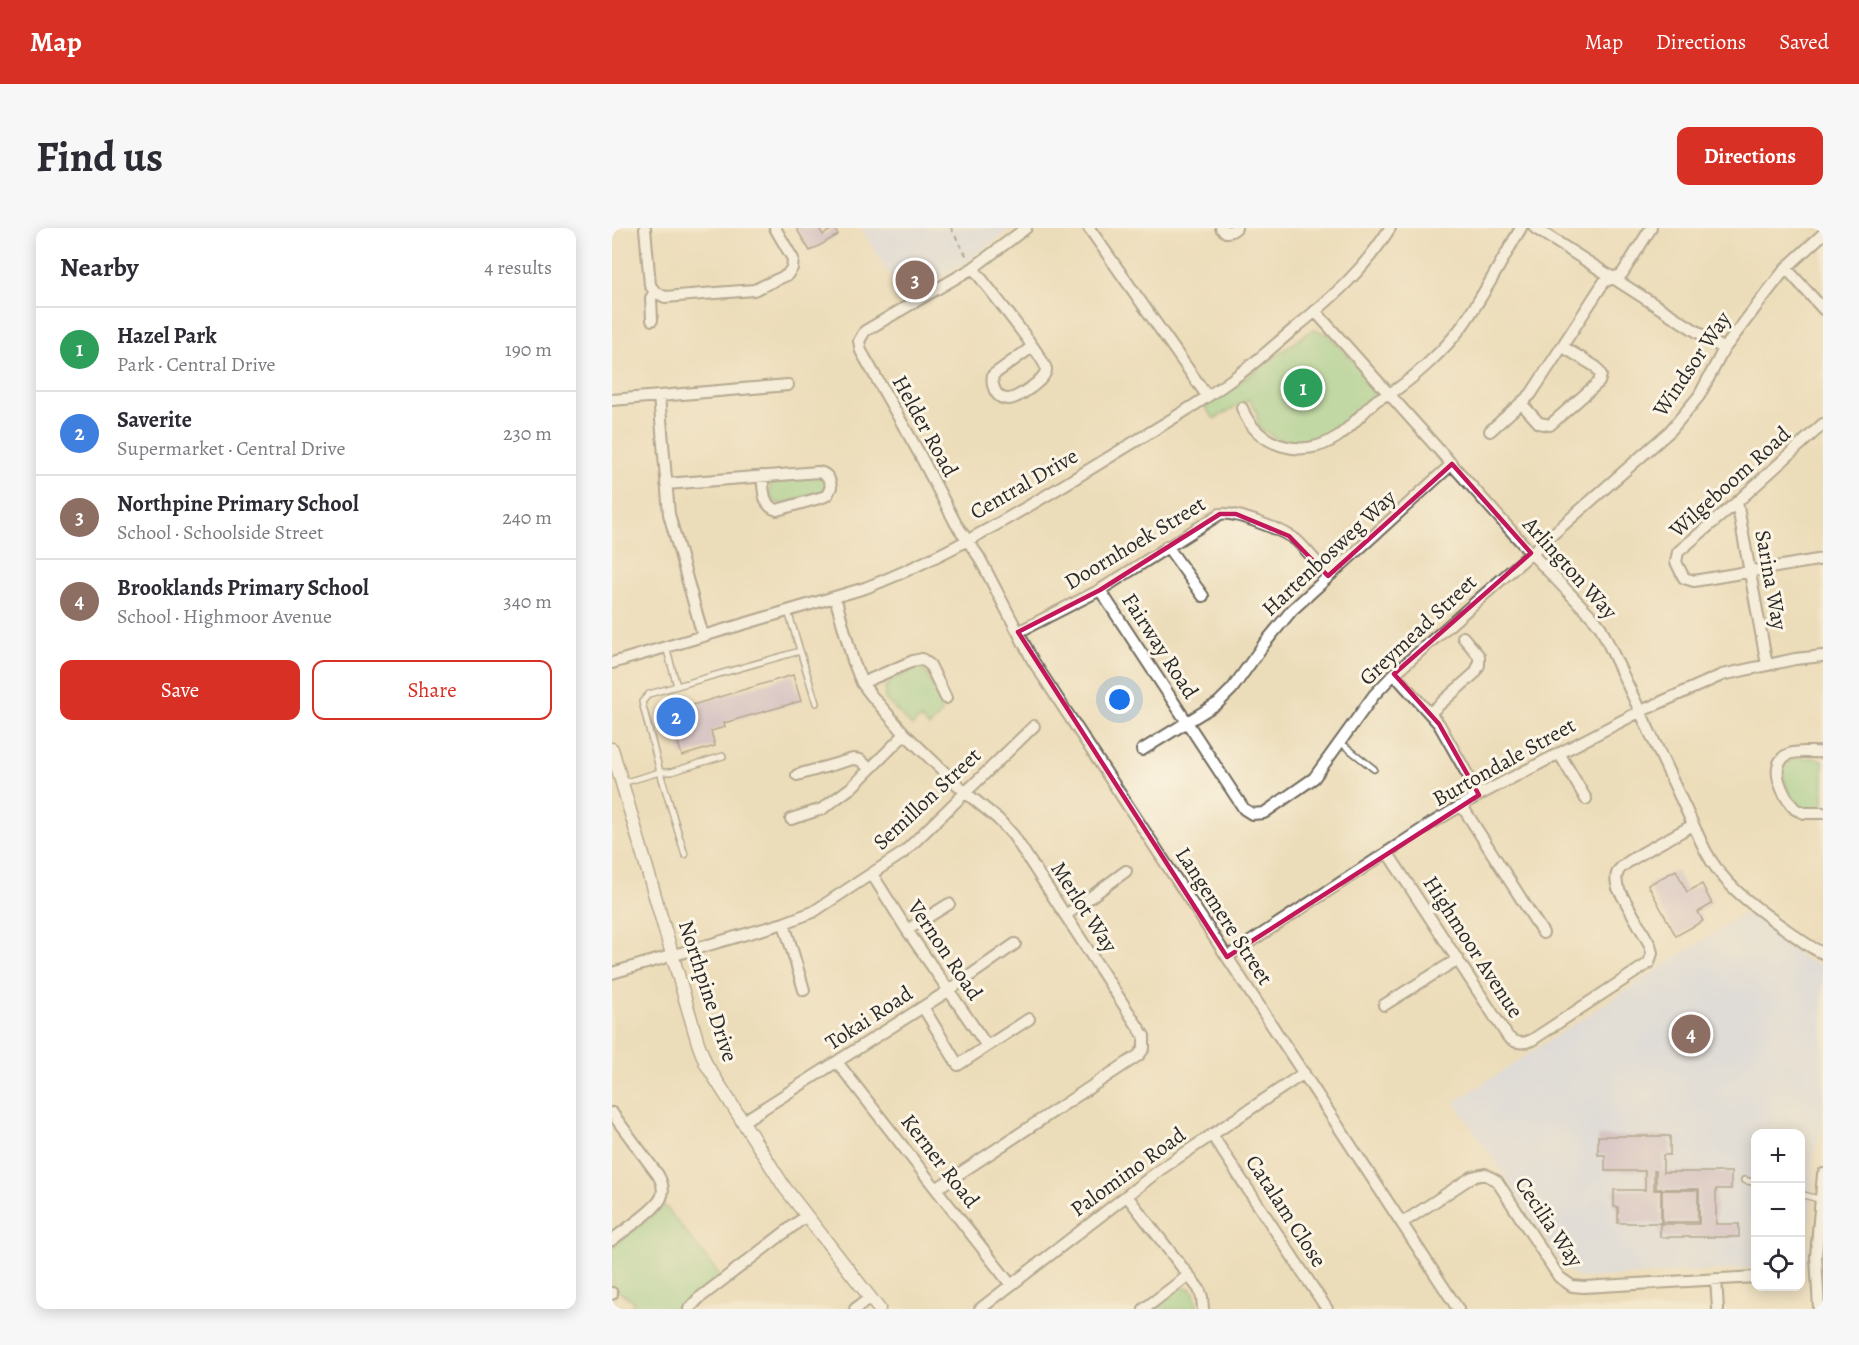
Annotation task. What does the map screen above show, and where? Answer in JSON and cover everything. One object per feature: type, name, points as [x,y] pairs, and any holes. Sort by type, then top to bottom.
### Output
[{"type":"street","points":[[645,228],[650,280],[655,292],[665,297],[748,291],[778,280],[790,272],[793,263],[791,255],[775,228]]},
{"type":"street","points":[[1026,228],[973,268],[1044,362],[1046,369],[1045,376],[1040,381],[1015,397],[1008,399],[1001,397],[993,388],[993,375],[1032,347]]},
{"type":"street","points":[[1089,228],[1208,396]]},
{"type":"street","points":[[1221,228],[1226,232],[1236,228]]},
{"type":"street","name":"Central Drive","points":[[612,663],[888,579],[1053,492],[1208,396],[1242,372],[1346,286],[1390,228]]},
{"type":"street","points":[[1242,408],[1249,424],[1268,440],[1283,447],[1300,448],[1337,437],[1379,399],[1397,388],[1445,347],[1460,329],[1521,228]]},
{"type":"street","points":[[1535,228],[1724,349]]},
{"type":"street","points":[[1490,431],[1531,394],[1604,282],[1622,274],[1651,228]]},
{"type":"street","name":"Windsor Way","points":[[1531,553],[1670,431],[1699,396],[1724,349],[1786,268],[1823,234]]},
{"type":"street","name":"Helder Road","points":[[967,539],[956,524],[861,351],[859,342],[865,331],[973,268]]},
{"type":"street","points":[[1786,268],[1823,309]]},
{"type":"street","points":[[652,320],[651,298],[655,292]]},
{"type":"street","name":"Arlington Way","points":[[1315,311],[1601,628],[1712,863],[1732,888],[1800,939],[1823,953]]},
{"type":"street","points":[[1521,403],[1539,423],[1550,425],[1599,382],[1601,375],[1599,369],[1563,347]]},
{"type":"street","points":[[612,400],[788,385]]},
{"type":"street","points":[[659,396],[672,529],[703,636]]},
{"type":"street","name":"Wilgeboom Road","points":[[1823,424],[1678,552],[1677,562],[1684,578],[1694,581],[1823,559]]},
{"type":"street","name":"Hartenbosweg Way","points":[[1187,723],[1224,698],[1277,627],[1328,576],[1452,465]]},
{"type":"street","points":[[666,484],[762,476],[818,472],[829,478],[831,487],[827,495],[823,497],[777,510],[770,508],[766,503],[762,476]]},
{"type":"street","name":"Sarina Way","points":[[1737,502],[1767,665]]},
{"type":"street","name":"Doornhoek Street","points":[[1018,632],[1100,590],[1215,516],[1231,513],[1293,538],[1328,576]]},
{"type":"street","name":"Langemere Street","points":[[967,539],[980,557],[1033,661],[1458,1309]]},
{"type":"street","points":[[1167,546],[1203,596]]},
{"type":"street","name":"Greymead Street","points":[[1252,814],[1264,813],[1314,778],[1374,695],[1394,674],[1531,553]]},
{"type":"street","name":"Fairway Road","points":[[1100,590],[1244,809],[1252,814]]},
{"type":"street","name":"Merlot Way","points":[[835,597],[853,661],[862,683],[905,734],[1013,835],[1142,1032],[1145,1040],[1144,1048],[1139,1055],[936,1189]]},
{"type":"street","points":[[1430,713],[1478,668],[1479,656],[1462,638]]},
{"type":"street","name":"Burtondale Street","points":[[1227,957],[1387,852],[1479,795],[1639,712],[1713,678],[1767,665],[1823,656]]},
{"type":"street","points":[[862,683],[922,659],[930,665],[946,698]]},
{"type":"street","points":[[1394,674],[1446,734],[1479,795]]},
{"type":"street","name":"Fairway Road","points":[[1142,750],[1187,723]]},
{"type":"street","name":"Semillon Street","points":[[612,973],[784,923],[813,912],[908,848],[1035,726]]},
{"type":"street","points":[[791,819],[822,808],[852,786],[905,734]]},
{"type":"street","name":"Northpine Drive","points":[[612,749],[617,785],[702,1053],[712,1074],[785,1188],[879,1309]]},
{"type":"street","points":[[1823,752],[1786,755],[1779,763],[1777,772],[1795,809],[1804,813],[1823,813]]},
{"type":"street","points":[[1559,753],[1586,799]]},
{"type":"street","points":[[797,775],[853,759],[860,760],[870,769]]},
{"type":"street","points":[[1462,806],[1543,933]]},
{"type":"street","name":"Highmoor Avenue","points":[[1387,852],[1508,1037],[1522,1043],[1532,1040],[1649,963],[1652,949],[1618,888],[1617,873],[1626,863],[1693,825]]},
{"type":"street","points":[[1066,915],[1126,871]]},
{"type":"street","name":"Vernon Road","points":[[872,874],[907,930],[987,1046]]},
{"type":"street","points":[[907,930],[949,904]]},
{"type":"street","points":[[784,923],[804,990]]},
{"type":"street","name":"Tokai Road","points":[[742,1122],[948,991],[1015,944]]},
{"type":"street","points":[[1384,1005],[1458,960]]},
{"type":"street","points":[[923,1007],[958,1065],[1029,1019]]},
{"type":"street","name":"Kerner Road","points":[[837,1062],[1011,1285]]},
{"type":"street","name":"Palomino Road","points":[[980,1309],[1161,1168],[1304,1073]]},
{"type":"street","points":[[612,1113],[658,1174],[663,1191],[654,1207],[612,1240]]},
{"type":"street","name":"Catalam Close","points":[[1212,1135],[1327,1309]]},
{"type":"street","name":"Cecilia Way","points":[[1402,1223],[1472,1177],[1485,1174],[1497,1181],[1559,1277],[1572,1286],[1751,1277]]},
{"type":"street","points":[[1819,1309],[1816,1256],[1821,1234],[1823,1174]]},
{"type":"street","points":[[1127,1196],[1189,1275],[1201,1293],[1203,1309]]},
{"type":"street","points":[[689,1309],[698,1299],[806,1216]]},
{"type":"street","points":[[1144,1309],[1189,1275]]},
{"type":"street","points":[[1716,1279],[1718,1309]]},
{"type":"street","points":[[855,1309],[870,1298]]},
{"type":"lane","points":[[788,610],[816,704]]},
{"type":"lane","points":[[666,647],[677,686]]},
{"type":"lane","points":[[685,855],[642,702],[649,694],[800,651]]},
{"type":"lane","points":[[1340,742],[1374,769]]},
{"type":"lane","points":[[617,785],[723,756]]},
{"type":"lane","points":[[1744,1180],[1751,1182]]},
{"type":"lane","points":[[1805,1195],[1822,1200]]},
{"type":"path","points":[[951,228],[973,268]]},
{"type":"highlighted area","points":[[1452,464],[1531,553],[1394,674],[1439,724],[1479,795],[1227,957],[1018,632],[1100,590],[1220,514],[1236,514],[1289,536],[1328,576]]},
{"type":"shaded area","points":[[861,228],[1011,228],[969,261],[905,299]]},
{"type":"shaded area","points":[[1747,911],[1804,959],[1823,966],[1823,1125],[1813,1158],[1807,1265],[1805,1265],[1805,1129],[1751,1129],[1751,1268],[1581,1278],[1566,1270],[1455,1102]]},
{"type":"green space","points":[[1312,330],[1326,335],[1327,333],[1371,381],[1373,387],[1374,392],[1370,400],[1341,427],[1333,434],[1314,442],[1284,441],[1258,426],[1257,412],[1249,399],[1214,419],[1205,407]]},
{"type":"green space","points":[[821,477],[825,481],[826,488],[823,492],[780,504],[775,502],[770,495],[770,486],[777,480]]},
{"type":"green space","points":[[922,666],[943,706],[940,708],[942,713],[929,727],[920,718],[912,726],[885,699],[885,688],[893,679]]},
{"type":"green space","points":[[1794,758],[1823,760],[1823,808],[1803,809],[1791,797],[1784,766]]},
{"type":"green space","points":[[665,1206],[720,1276],[681,1309],[630,1309],[634,1301],[612,1287],[612,1247]]},
{"type":"green space","points":[[1179,1288],[1189,1288],[1194,1293],[1198,1309],[1151,1309]]},
{"type":"building","points":[[796,228],[819,228],[823,235],[834,228],[838,235],[810,251]]},
{"type":"building","points":[[793,675],[801,701],[724,723],[725,727],[711,731],[715,746],[682,756],[669,712]]},
{"type":"building","points":[[1676,870],[1687,892],[1702,884],[1712,904],[1698,912],[1703,921],[1676,936],[1648,885]]},
{"type":"building","points":[[1598,1136],[1670,1136],[1670,1155],[1663,1155],[1663,1172],[1731,1172],[1731,1189],[1716,1189],[1716,1224],[1739,1224],[1739,1237],[1660,1237],[1660,1224],[1699,1224],[1699,1189],[1656,1189],[1656,1171],[1654,1171],[1654,1190],[1661,1190],[1661,1223],[1618,1223],[1618,1207],[1614,1207],[1614,1190],[1645,1190],[1645,1171],[1605,1171],[1605,1155],[1598,1155]]},
{"type":"building","points":[[1662,1190],[1698,1190],[1698,1222],[1662,1222]]},
{"type":"place","name":"Northpine Primary School","points":[[915,280]]},
{"type":"place","name":"Hazel Park","points":[[1303,388]]},
{"type":"place","name":"Saverite","points":[[676,717]]},
{"type":"place","name":"Brooklands Primary School","points":[[1691,1034]]}]
